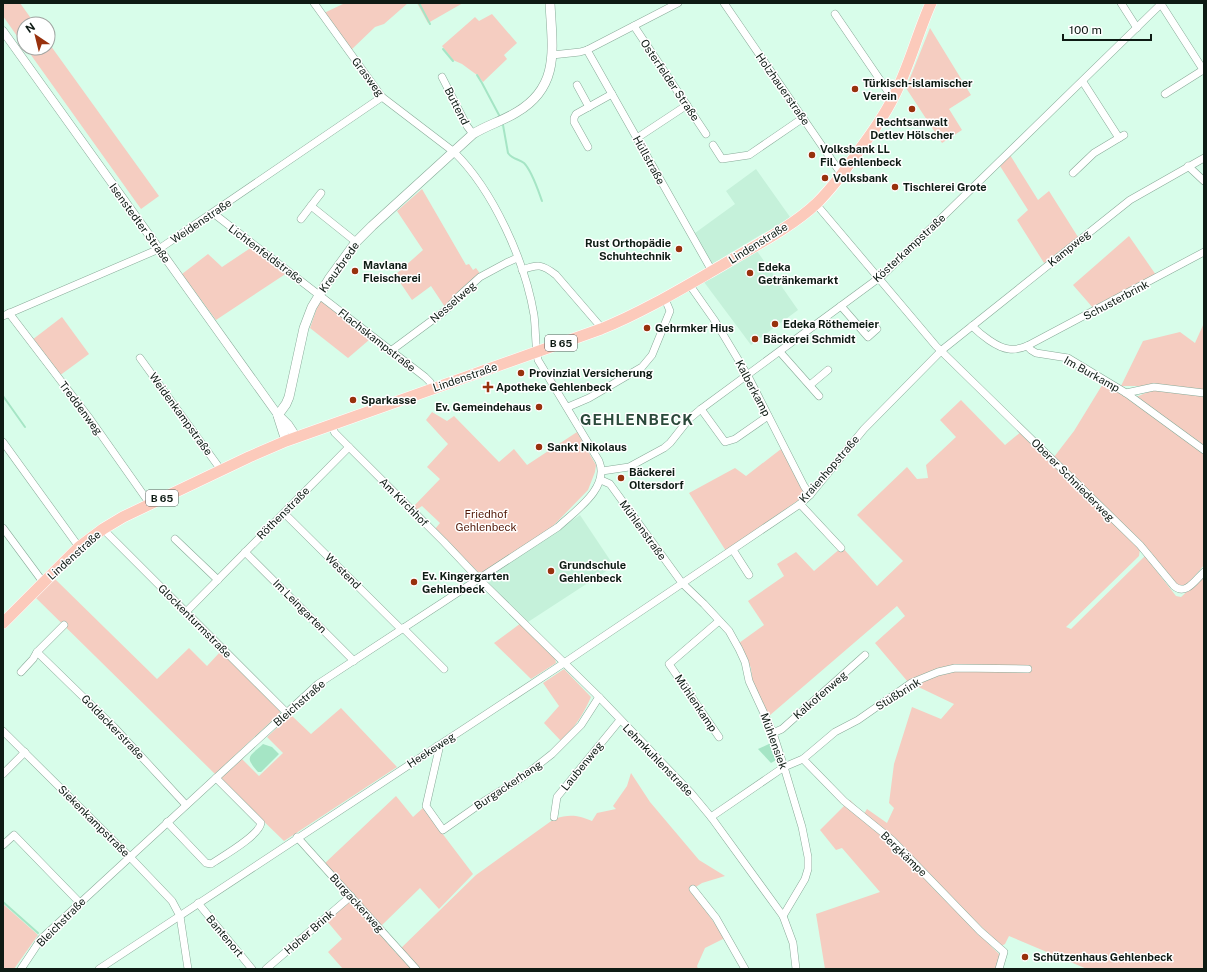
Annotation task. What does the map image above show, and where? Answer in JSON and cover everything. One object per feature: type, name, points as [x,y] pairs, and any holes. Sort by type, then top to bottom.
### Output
[{"type":"main road","name":"Kreuzbrede","points":[[278,414],[286,404],[289,397],[304,328],[319,294],[356,242],[473,134],[482,128],[515,113],[533,101],[539,93],[548,76],[552,55],[550,3]]},
{"type":"main road","name":"B 65","points":[[842,175],[875,128],[894,97],[931,3]]},
{"type":"main road","name":"Lindenstraße","points":[[3,623],[79,547],[103,529],[150,504],[286,441],[330,424],[601,329],[628,318],[665,299],[795,220],[816,204],[842,175]]},
{"type":"main road","name":"Isenstedter Straße","points":[[278,414],[296,437]]},
{"type":"main road","name":"Isenstedter Straße","points":[[278,414],[286,441]]},
{"type":"street","name":"Grasweg","points":[[314,3],[382,97],[454,152],[478,180],[507,233],[518,258],[529,292],[534,316],[536,352]]},
{"type":"street","name":"Osterfelder Straße","points":[[552,55],[587,50],[678,3]]},
{"type":"street","name":"Holzhauerstraße","points":[[724,3],[842,175]]},
{"type":"street","points":[[1121,3],[1136,28]]},
{"type":"street","points":[[1162,4],[1203,71],[1166,94]]},
{"type":"street","name":"Kösterkampstraße","points":[[602,471],[630,467],[664,448],[689,419],[701,409],[879,279],[1162,4]]},
{"type":"street","points":[[835,14],[889,93],[894,97]]},
{"type":"street","name":"Osterfelder Straße","points":[[634,26],[706,134]]},
{"type":"street","name":"Isenstedter Straße","points":[[3,31],[278,414]]},
{"type":"street","name":"Hüllstraße","points":[[587,50],[712,271]]},
{"type":"street","name":"Buttend","points":[[442,77],[467,126],[473,134]]},
{"type":"street","points":[[1073,173],[1094,154],[1122,136],[1083,82]]},
{"type":"street","points":[[577,85],[589,107]]},
{"type":"street","points":[[588,146],[574,122],[574,118],[576,114],[612,94]]},
{"type":"street","name":"Weidenstraße","points":[[6,314],[159,249],[382,97]]},
{"type":"street","points":[[637,138],[687,105]]},
{"type":"street","points":[[713,145],[722,159],[749,155],[803,118]]},
{"type":"street","name":"Kampweg","points":[[942,350],[1130,200],[1204,158]]},
{"type":"street","points":[[1188,166],[1204,181]]},
{"type":"street","points":[[301,219],[321,193]]},
{"type":"street","points":[[816,204],[936,346],[942,350]]},
{"type":"street","points":[[311,206],[356,242]]},
{"type":"street","name":"Lichtenfeldstraße","points":[[213,213],[319,294]]},
{"type":"street","name":"Schusterbrink","points":[[1028,346],[1204,252]]},
{"type":"street","name":"Nesselweg","points":[[392,350],[446,310],[459,296],[480,278],[518,258]]},
{"type":"street","points":[[522,270],[538,266],[543,266],[548,269],[556,275],[601,329]]},
{"type":"street","name":"Kalberkamp","points":[[689,284],[715,321],[748,376],[810,495]]},
{"type":"street","name":"Flachskampstraße","points":[[319,294],[425,376],[433,388]]},
{"type":"street","points":[[568,407],[589,398],[639,370],[646,364],[652,355],[670,311],[665,299]]},
{"type":"street","points":[[842,306],[868,337],[877,329]]},
{"type":"street","name":"Treddenweg","points":[[6,314],[90,419],[150,504]]},
{"type":"street","points":[[972,326],[979,333],[1004,348],[1016,349],[1028,346]]},
{"type":"street","name":"Im Burkamp","points":[[1028,346],[1036,353],[1068,358],[1126,393],[1204,450]]},
{"type":"street","name":"Kraienhopstraße","points":[[682,584],[800,504],[810,495],[858,435],[942,350]]},
{"type":"street","name":"Oberer Schniederweg","points":[[942,350],[1140,545],[1174,586],[1178,589],[1185,589],[1204,572]]},
{"type":"street","points":[[536,352],[538,360],[568,407],[599,461],[602,471]]},
{"type":"street","points":[[780,352],[819,396]]},
{"type":"street","name":"Weidenkampstraße","points":[[140,358],[221,470]]},
{"type":"street","points":[[810,386],[828,370]]},
{"type":"street","points":[[1126,393],[1154,387],[1204,393]]},
{"type":"street","points":[[701,409],[725,442],[735,439],[768,416]]},
{"type":"street","name":"Am Kirchhof","points":[[330,424],[335,433],[479,579]]},
{"type":"street","points":[[3,442],[79,547]]},
{"type":"street","name":"Röthenstraße","points":[[186,612],[349,447]]},
{"type":"street","name":"Bleichstraße","points":[[21,969],[41,939],[318,684],[558,527],[589,498],[601,480],[602,471]]},
{"type":"street","name":"Mühlenstraße","points":[[601,480],[610,484],[682,584]]},
{"type":"street","points":[[800,504],[841,548]]},
{"type":"street","name":"Westend","points":[[284,513],[444,669]]},
{"type":"street","points":[[3,528],[43,582]]},
{"type":"street","name":"Glockenturmstraße","points":[[103,529],[287,713]]},
{"type":"street","points":[[175,539],[218,580]]},
{"type":"street","points":[[733,550],[749,575]]},
{"type":"street","name":"Im Leingarten","points":[[245,552],[354,661]]},
{"type":"street","name":"Lehmkuhlenstraße","points":[[479,579],[599,697],[691,793],[711,817],[782,916],[793,943],[796,969]]},
{"type":"street","name":"Mühlensiek","points":[[682,584],[704,604],[729,632],[739,649],[749,682],[773,733],[784,767],[802,827],[808,857],[808,869],[805,879],[782,916]]},
{"type":"street","name":"Heekeweg","points":[[98,969],[682,584]]},
{"type":"street","name":"Mühlenkamp","points":[[719,621],[669,664],[719,737]]},
{"type":"street","points":[[21,672],[33,659],[37,652],[64,625]]},
{"type":"street","name":"Goldackerstraße","points":[[37,652],[114,727],[186,805]]},
{"type":"street","name":"Kalkofenweg","points":[[773,733],[782,729],[865,655]]},
{"type":"street","name":"Stüßbrink","points":[[711,817],[784,767],[802,759],[835,732],[858,720],[911,683],[938,672],[955,668],[1028,669]]},
{"type":"street","name":"Burgackerhang","points":[[437,746],[439,749],[426,806],[443,830],[524,776],[552,754],[581,725],[599,697]]},
{"type":"street","name":"Laubenweg","points":[[554,818],[557,797],[620,720]]},
{"type":"street","name":"Siekenkampstraße","points":[[3,731],[130,856],[172,901],[180,916]]},
{"type":"street","points":[[3,774],[25,752]]},
{"type":"street","name":"Bergkämpe","points":[[802,759],[844,801],[892,840],[980,931],[1004,952],[999,969]]},
{"type":"street","points":[[167,822],[206,863],[211,864],[250,837],[261,823],[216,778]]},
{"type":"street","points":[[3,845],[14,835],[80,903]]},
{"type":"street","name":"Burgackerweg","points":[[297,837],[416,969]]},
{"type":"street","points":[[693,889],[716,918],[745,969]]},
{"type":"street","name":"Hoher Brink","points":[[266,969],[351,896]]},
{"type":"street","name":"Bantenort","points":[[198,904],[252,969]]},
{"type":"street","points":[[180,916],[188,969]]},
{"type":"shaded area","points":[[756,169],[790,217],[712,264],[695,233],[735,204],[726,191]]},
{"type":"shaded area","points":[[757,251],[798,310],[751,345],[704,282]]},
{"type":"shaded area","name":"Grundschule Gehlenbeck","points":[[580,515],[614,566],[528,622],[489,583],[489,577]]},
{"type":"shaded area","points":[[771,743],[778,759],[771,763],[758,749]]},
{"type":"shaded area","points":[[263,744],[272,747],[279,754],[261,772],[258,772],[251,763],[250,757]]},
{"type":"green space","points":[[3,3],[20,3],[29,16],[16,16],[16,35],[3,16]]},
{"type":"green space","points":[[345,3],[408,3],[384,24],[375,27],[351,50],[324,13]]},
{"type":"green space","points":[[417,3],[463,3],[428,23]]},
{"type":"green space","points":[[492,14],[517,43],[504,55],[507,59],[483,82],[477,75],[462,64],[453,60],[442,46],[475,17],[479,21]]},
{"type":"green space","points":[[930,28],[971,95],[949,109],[962,130],[942,143],[906,88]]},
{"type":"green space","points":[[56,53],[159,196],[141,209],[32,56],[56,56]]},
{"type":"green space","points":[[1010,155],[1038,200],[1049,191],[1078,237],[1044,263],[1017,220],[1028,210],[1000,166]]},
{"type":"green space","points":[[422,189],[466,265],[469,264],[473,270],[476,268],[481,275],[445,307],[431,286],[412,300],[395,275],[423,250],[397,211]]},
{"type":"green space","points":[[1129,236],[1156,275],[1094,309],[1073,285]]},
{"type":"green space","points":[[252,247],[287,273],[216,320],[182,274],[208,254],[222,267]]},
{"type":"green space","points":[[323,301],[370,337],[369,340],[348,358],[310,328],[319,302]]},
{"type":"green space","points":[[62,317],[89,354],[59,376],[32,340]]},
{"type":"green space","points":[[1204,323],[1204,390],[1155,386],[1121,386],[1143,341],[1180,332],[1195,343]]},
{"type":"green space","points":[[1104,382],[1135,402],[1204,453],[1204,565],[1189,583],[1183,587],[1177,586],[1054,457],[1074,431]]},
{"type":"green space","points":[[1155,389],[1204,395],[1204,448],[1136,397]]},
{"type":"green space","points":[[961,400],[1005,445],[1022,431],[1140,549],[1139,556],[1066,627],[1071,629],[1145,556],[1176,596],[1181,597],[1204,576],[1204,969],[1087,969],[1009,936],[1005,944],[1001,946],[935,881],[931,886],[1000,955],[995,969],[825,969],[816,914],[880,892],[842,848],[836,850],[820,830],[850,800],[864,814],[867,809],[887,823],[894,808],[889,803],[894,764],[912,707],[941,719],[954,704],[908,682],[875,643],[905,616],[897,606],[769,716],[752,681],[751,668],[739,643],[764,625],[748,601],[784,576],[777,564],[796,552],[814,571],[842,547],[877,586],[903,561],[857,515],[907,467],[917,479],[928,478],[926,465],[956,437],[940,420]]},
{"type":"green space","name":"Friedhof Gehlenbeck","points":[[432,412],[447,421],[454,416],[499,462],[514,449],[527,465],[577,432],[596,465],[588,490],[552,527],[483,572],[478,572],[435,529],[440,523],[422,506],[416,510],[413,507],[440,479],[427,467],[448,444],[426,420]]},
{"type":"green space","points":[[781,449],[804,491],[803,497],[726,551],[689,493],[735,468],[746,476]]},
{"type":"green space","points":[[55,579],[157,679],[189,648],[207,666],[221,651],[281,711],[215,774],[36,598]]},
{"type":"green space","points":[[521,623],[555,658],[556,663],[531,679],[494,643]]},
{"type":"green space","points":[[564,669],[591,697],[585,710],[561,741],[544,723],[559,706],[543,683]]},
{"type":"green space","points":[[341,708],[397,767],[284,841],[220,779],[242,759],[259,776],[283,753],[267,737],[291,715],[311,734]]},
{"type":"green space","points":[[631,773],[650,802],[699,860],[725,876],[702,883],[691,890],[725,938],[705,948],[697,966],[698,969],[343,969],[328,952],[342,939],[326,920],[350,898],[396,953],[476,875],[554,819],[565,816],[573,816],[582,817],[592,821],[597,813],[616,809],[613,806],[627,786]]},
{"type":"green space","points":[[396,796],[413,817],[423,808],[473,874],[439,909],[420,888],[381,926],[324,864]]},
{"type":"green space","points":[[3,904],[38,935],[14,969],[3,969]]},
{"type":"waterway","points":[[419,3],[430,24]]},
{"type":"waterway","points":[[443,49],[453,61]]},
{"type":"waterway","points":[[477,75],[499,115]]},
{"type":"waterway","points":[[503,125],[508,153],[511,157],[527,166],[542,201]]},
{"type":"waterway","points":[[3,396],[25,427]]},
{"type":"waterway","points":[[3,902],[38,933]]},
{"type":"place","name":"Türkisch-islamischer Verein","points":[[855,89]]},
{"type":"place","name":"Rechtsanwalt Detlev Hölscher","points":[[912,109]]},
{"type":"place","name":"Volksbank LL Fil. Gehlenbeck","points":[[812,155]]},
{"type":"place","name":"Volksbank","points":[[825,178]]},
{"type":"place","name":"Tischlerei Grote","points":[[895,187]]},
{"type":"place","name":"Rust Orthopädie Schuhtechnik","points":[[679,249]]},
{"type":"place","name":"Mavlana Fleischerei","points":[[355,271]]},
{"type":"place","name":"Edeka Getränkemarkt","points":[[750,273]]},
{"type":"place","name":"Edeka Röthemeier","points":[[775,324]]},
{"type":"place","name":"Gehrmker Hius","points":[[647,328]]},
{"type":"place","name":"Bäckerei Schmidt","points":[[755,339]]},
{"type":"place","name":"Provinzial Versicherung","points":[[521,373]]},
{"type":"place","name":"Apotheke Gehlenbeck","points":[[488,387]]},
{"type":"place","name":"Sparkasse","points":[[353,400]]},
{"type":"place","name":"Ev. Gemeindehaus","points":[[539,407]]},
{"type":"place","name":"Sankt Nikolaus","points":[[539,447]]},
{"type":"place","name":"Bäckerei Oltersdorf","points":[[621,478]]},
{"type":"place","name":"Grundschule Gehlenbeck","points":[[551,571]]},
{"type":"place","name":"Ev. Kingergarten Gehlenbeck","points":[[414,582]]},
{"type":"place","name":"Schützenhaus Gehlenbeck","points":[[1025,957]]},
{"type":"district","name":"GEHLENBECK","points":[[637,419]]}]
